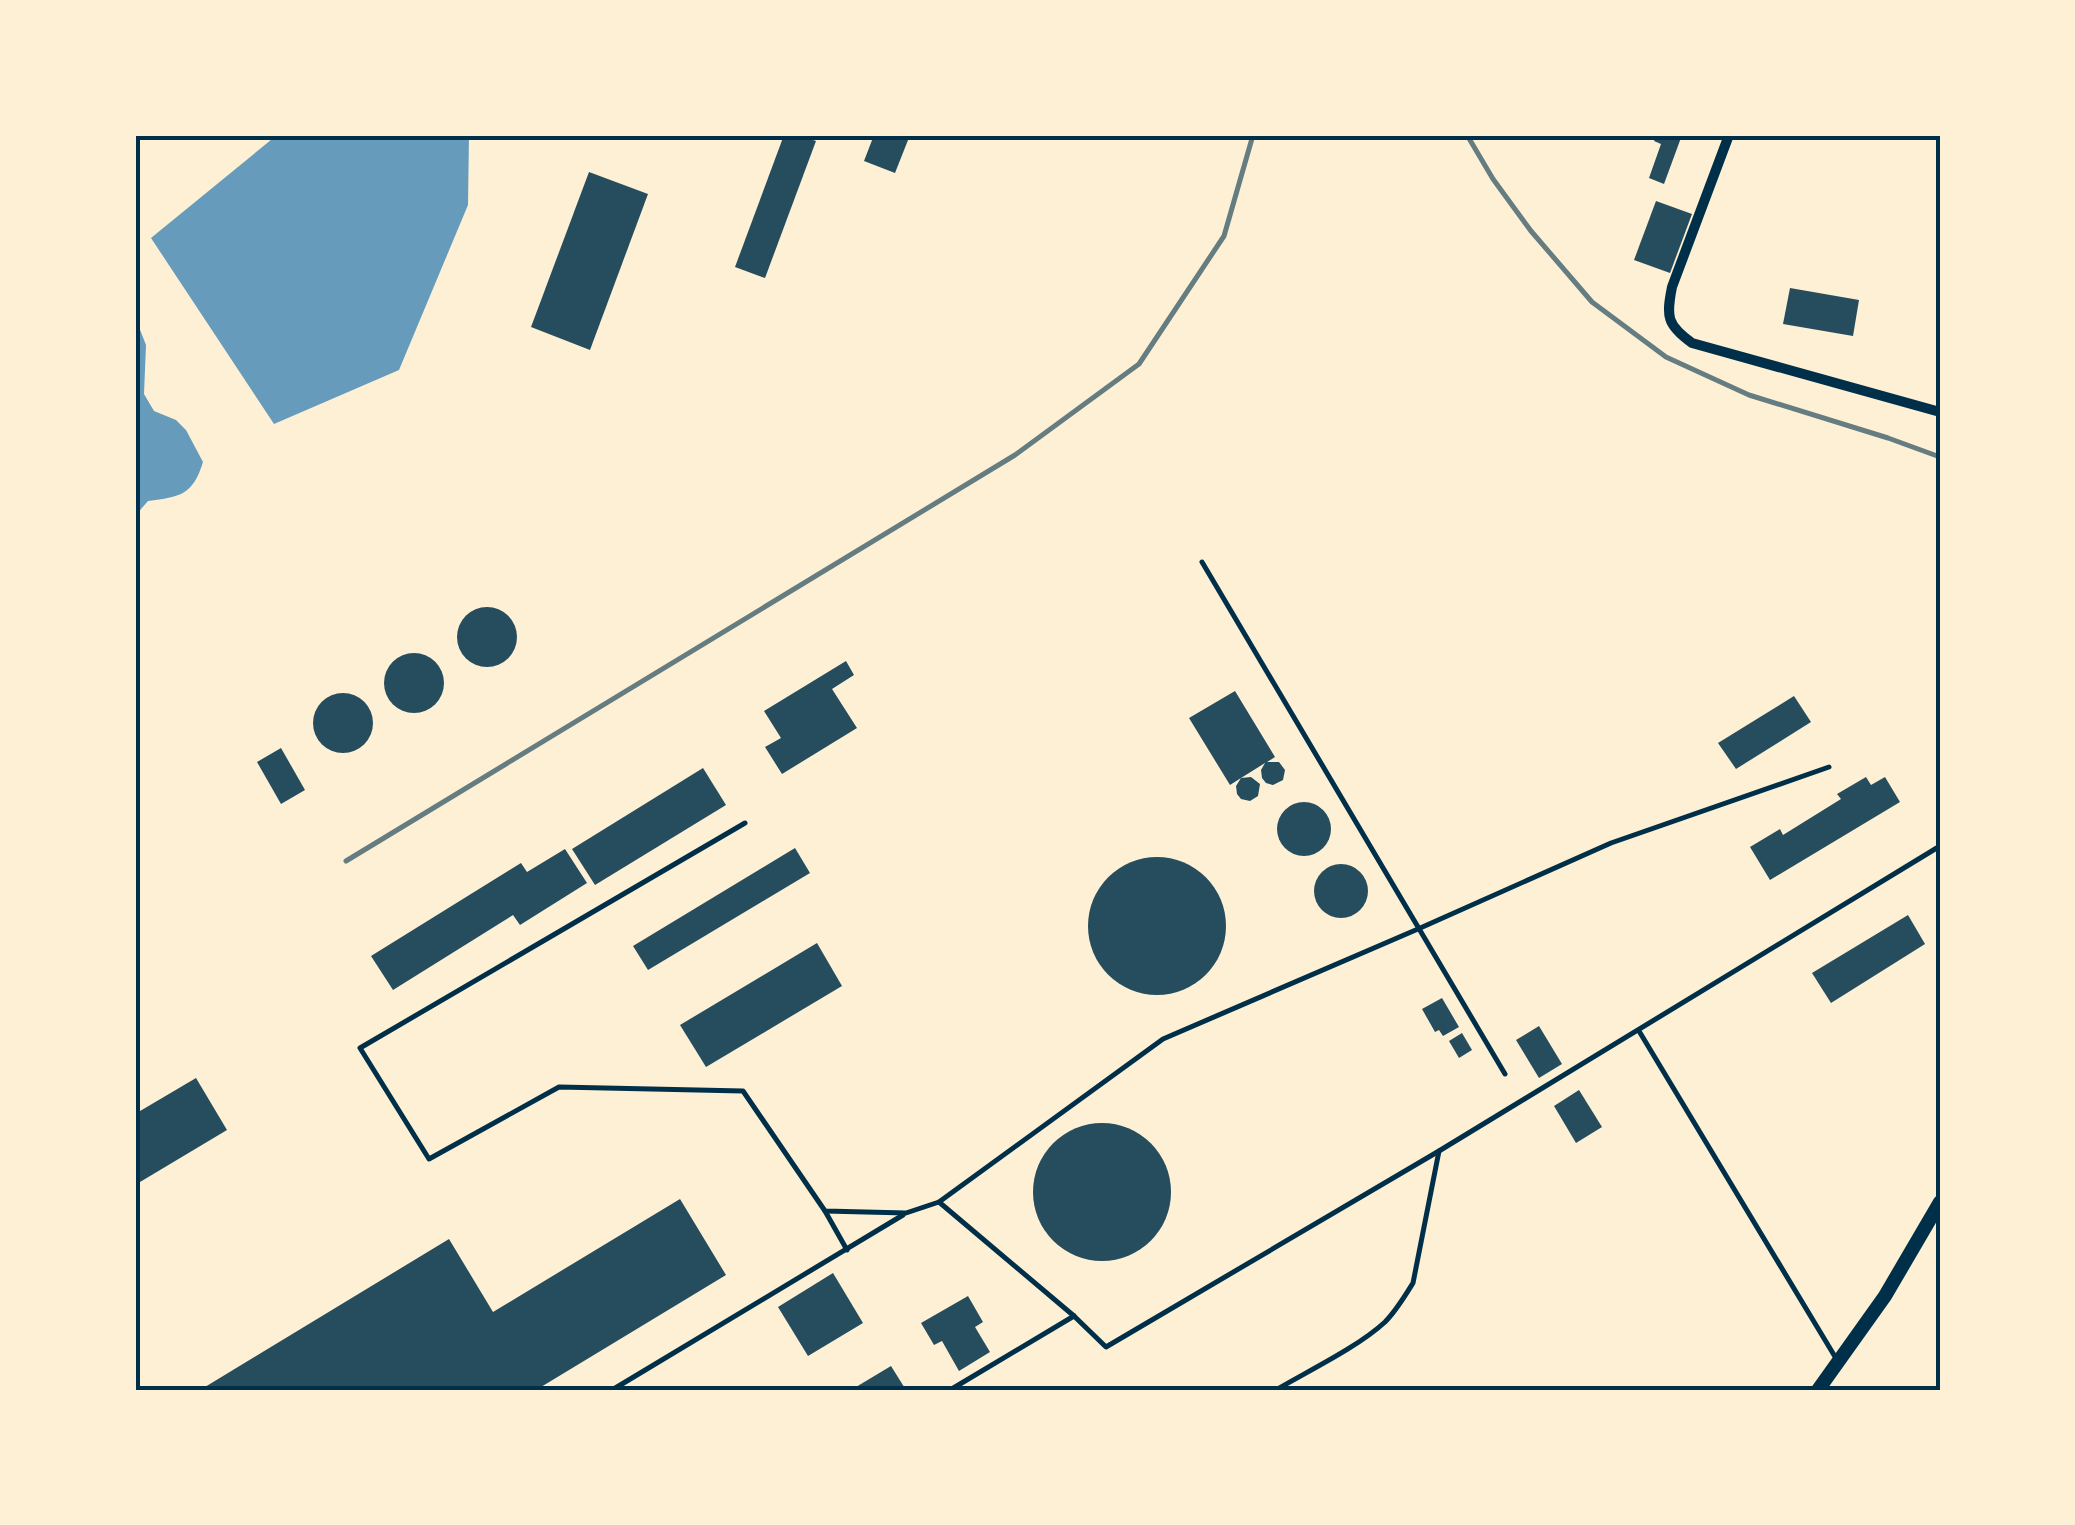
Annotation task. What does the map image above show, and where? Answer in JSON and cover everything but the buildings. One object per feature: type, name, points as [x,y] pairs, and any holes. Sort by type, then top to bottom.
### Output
[{"type":"main road","points":[[1818,1390],[1885,1296],[1940,1202]]},
{"type":"street","points":[[1729,135],[1672,287],[1668,310],[1673,329],[1692,343],[1940,412]]},
{"type":"lane","points":[[1202,562],[1505,1074]]},
{"type":"lane","points":[[612,1390],[906,1213],[939,1202],[1163,1038],[1611,843],[1829,767]]},
{"type":"lane","points":[[746,824],[360,1048],[428,1158],[560,1087],[744,1091],[848,1250]]},
{"type":"lane","points":[[939,1202],[1106,1347],[1439,1152],[1940,846]]},
{"type":"lane","points":[[1638,1031],[1838,1362]]},
{"type":"lane","points":[[1276,1390],[1372,1332],[1401,1302],[1413,1283],[1439,1152]]},
{"type":"lane","points":[[824,1212],[906,1213]]},
{"type":"lane","points":[[950,1390],[1074,1316]]},
{"type":"water","points":[[277,135],[469,135],[468,205],[399,370],[274,424],[151,238]]},
{"type":"water","points":[[135,317],[146,345],[144,394],[154,411],[176,420],[186,430],[203,462],[190,488],[177,496],[148,501],[135,516]]},
{"type":"railway","points":[[346,861],[1015,455],[1139,364],[1224,236],[1253,135]]},
{"type":"railway","points":[[1467,135],[1531,231],[1592,302],[1666,357],[1749,395],[1940,457]]}]
